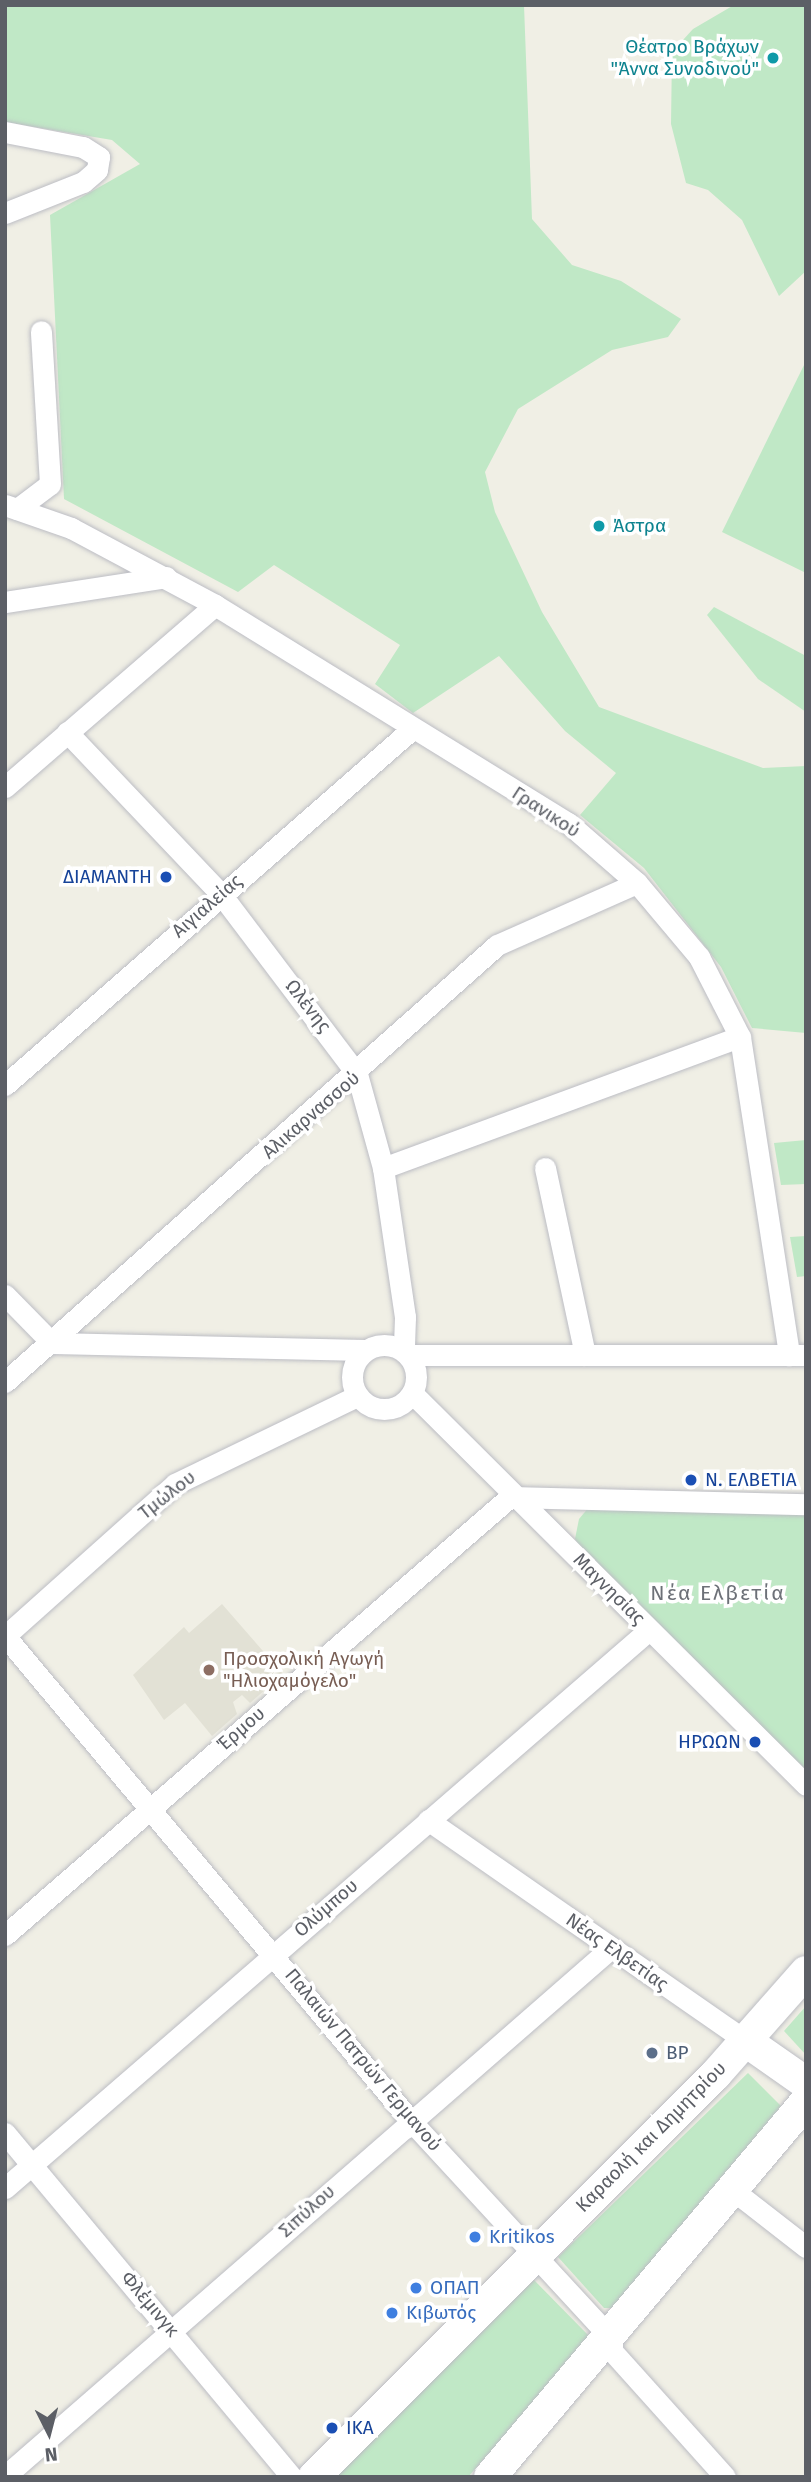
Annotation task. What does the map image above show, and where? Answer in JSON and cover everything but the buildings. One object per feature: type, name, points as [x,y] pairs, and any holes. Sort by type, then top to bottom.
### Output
[{"type":"street","points":[[5,132],[83,147],[99,157],[97,170],[83,182],[5,214]]},
{"type":"street","points":[[11,507],[50,484],[41,331]]},
{"type":"street","name":"Γρανικού","points":[[11,507],[166,577],[215,605],[411,730],[568,823],[637,883],[699,957],[740,1037],[797,1355]]},
{"type":"street","points":[[5,602],[166,577]]},
{"type":"street","points":[[5,788],[215,605]]},
{"type":"street","name":"Αιγιαλείας","points":[[5,1085],[220,893],[411,730]]},
{"type":"street","name":"Ωλένης","points":[[67,732],[220,893],[357,1074],[383,1168],[405,1317],[406,1353]]},
{"type":"street","name":"Αλικαρνασσού","points":[[5,1382],[357,1074],[497,945],[637,883]]},
{"type":"street","points":[[383,1168],[740,1037]]},
{"type":"street","points":[[545,1168],[585,1355]]},
{"type":"street","points":[[5,1295],[52,1343],[365,1350],[384,1344],[406,1353],[797,1355]]},
{"type":"street","points":[[365,1350],[354,1363],[357,1396],[385,1410],[412,1393],[416,1374],[406,1353]]},
{"type":"street","name":"Μαγνησίας","points":[[412,1393],[510,1497],[806,1785]]},
{"type":"street","name":"Τμώλου","points":[[5,1636],[175,1483],[357,1396]]},
{"type":"street","points":[[510,1497],[806,1504]]},
{"type":"street","name":"Έρμου","points":[[5,1935],[510,1497]]},
{"type":"street","name":"Ολύμπου","points":[[5,2188],[649,1630]]},
{"type":"street","name":"Παλαιών Πατρών Γερμανού","points":[[5,1636],[411,2120],[611,2339],[612,2351],[725,2477]]},
{"type":"street","name":"Νέας Ελβετίας","points":[[428,1820],[806,2083]]},
{"type":"street","name":"Σιπύλου","points":[[5,2476],[611,1948]]},
{"type":"street","name":"Καραολή και Δημητρίου","points":[[314,2477],[746,2041],[806,1972]]},
{"type":"street","points":[[490,2477],[611,2339],[806,2102]]},
{"type":"street","name":"Φλέμινγκ","points":[[5,2133],[292,2477]]},
{"type":"street","points":[[734,2191],[806,2247]]},
{"type":"shaded area","name":"Προσχολική Αγωγή \"Ηλιοχαμόγελο\"","points":[[222,1604],[283,1674],[250,1703],[242,1695],[233,1702],[237,1714],[212,1736],[185,1703],[164,1720],[133,1675],[184,1627],[189,1633]]},
{"type":"green space","points":[[5,5],[524,5],[532,219],[572,265],[621,281],[681,319],[668,337],[612,350],[518,409],[485,472],[495,512],[542,612],[599,707],[763,768],[806,766],[806,1033],[752,1028],[721,967],[644,868],[580,815],[616,773],[565,731],[499,656],[413,713],[375,684],[400,645],[274,565],[238,592],[64,499],[50,215],[140,164],[112,140],[5,122]]},
{"type":"green space","points":[[734,5],[806,5],[806,271],[779,296],[742,220],[708,190],[686,183],[671,124],[672,52],[693,29]]},
{"type":"green space","points":[[806,361],[806,573],[722,532]]},
{"type":"green space","points":[[714,607],[806,656],[806,712],[758,679],[707,615]]},
{"type":"green space","points":[[806,1140],[806,1184],[781,1185],[774,1143]]},
{"type":"green space","points":[[806,1236],[806,1276],[797,1277],[790,1237]]},
{"type":"green space","points":[[589,1507],[806,1513],[806,1770],[583,1552],[575,1539],[579,1519]]},
{"type":"green space","points":[[806,2006],[806,2055],[784,2031]]},
{"type":"green space","points":[[748,2073],[781,2106],[613,2308],[604,2308],[558,2257]]},
{"type":"green space","points":[[534,2280],[591,2338],[468,2477],[336,2477]]},
{"type":"place","name":"Θέατρο Βράχων \"Άννα Συνοδινού\"","points":[[773,58]]},
{"type":"place","name":"Άστρα","points":[[599,526]]},
{"type":"place","name":"ΔΙΑΜΑΝΤΗ","points":[[166,877]]},
{"type":"place","name":"Ν. ΕΛΒΕΤΙΑ","points":[[691,1480]]},
{"type":"place","name":"Προσχολική Αγωγή \"Ηλιοχαμόγελο\"","points":[[209,1670]]},
{"type":"place","name":"ΗΡΩΩΝ","points":[[755,1742]]},
{"type":"place","name":"BP","points":[[652,2053]]},
{"type":"place","name":"Kritikos","points":[[475,2237]]},
{"type":"place","name":"ΟΠΑΠ","points":[[416,2288]]},
{"type":"place","name":"Κιβωτός","points":[[392,2313]]},
{"type":"place","name":"ΙΚΑ","points":[[332,2428]]},
{"type":"district","name":"Νέα Ελβετία","points":[[718,1593]]}]
